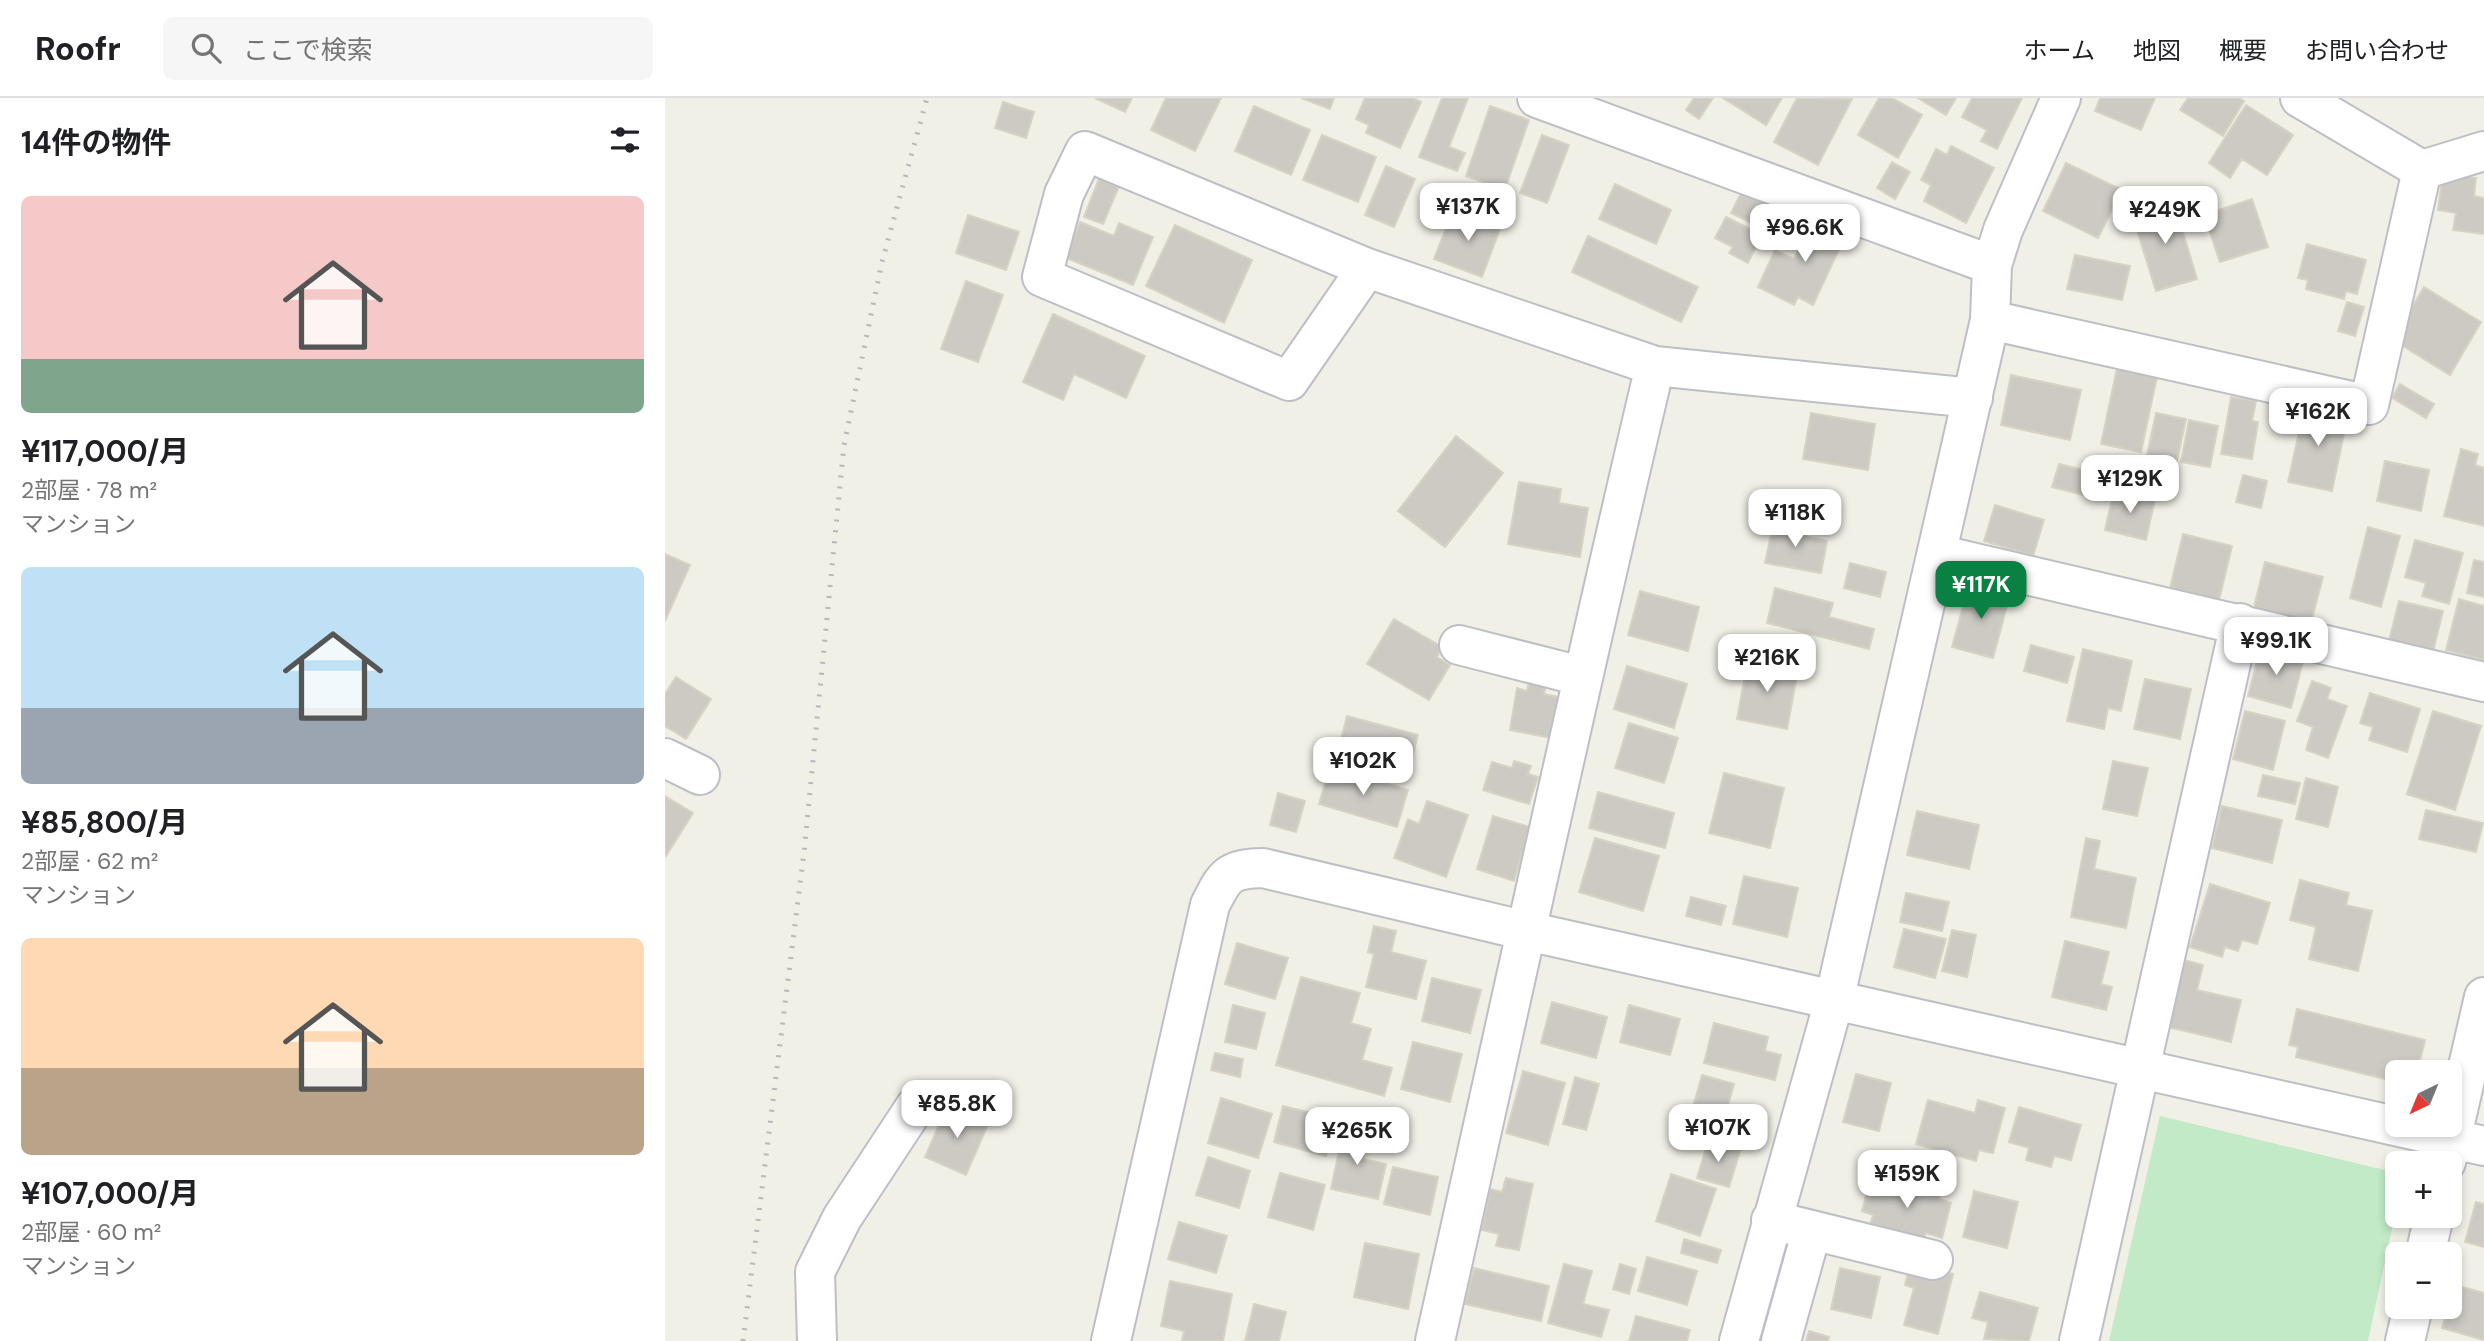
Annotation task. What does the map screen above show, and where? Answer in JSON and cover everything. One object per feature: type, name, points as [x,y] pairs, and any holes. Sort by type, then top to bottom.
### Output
[{"type":"street","points":[[1537,98],[1992,265]]},
{"type":"street","points":[[1739,1341],[1834,1001],[1990,320],[1992,265],[2003,230],[2061,98]]},
{"type":"street","points":[[2300,98],[2423,170],[2484,151]]},
{"type":"street","points":[[1367,268],[1289,381],[1041,277],[1064,194],[1085,152],[1367,268],[1655,366],[1973,398]]},
{"type":"street","points":[[1990,320],[2369,405],[2423,170]]},
{"type":"street","points":[[1435,1341],[1581,677],[1655,366]]},
{"type":"street","points":[[1937,554],[2484,682]]},
{"type":"street","points":[[2079,1341],[2239,623]]},
{"type":"street","points":[[1459,645],[1581,677]]},
{"type":"street","points":[[665,758],[700,775]]},
{"type":"street","points":[[1111,1341],[1210,905],[1222,880],[1238,869],[1263,868],[1834,1001],[2141,1068],[2460,1150],[2484,996]]},
{"type":"street","points":[[817,1341],[814,1272],[842,1219],[915,1107]]},
{"type":"street","points":[[1771,1220],[1933,1260]]},
{"type":"street","points":[[1781,1341],[1812,1230]]},
{"type":"street","points":[[2405,1341],[2410,1319]]},
{"type":"green space","points":[[2160,1116],[2385,1170],[2385,1228],[2392,1228],[2389,1242],[2385,1242],[2385,1261],[2368,1341],[2109,1341]]},
{"type":"building","points":[[1095,98],[1132,98],[1125,112]]},
{"type":"building","points":[[1166,98],[1221,98],[1195,151],[1151,130]]},
{"type":"building","points":[[1301,98],[1334,98],[1330,109]]},
{"type":"building","points":[[1365,98],[1413,98],[1421,102],[1400,148],[1366,133],[1369,125],[1356,119]]},
{"type":"building","points":[[1442,98],[1468,98],[1449,147],[1465,153],[1457,171],[1419,157]]},
{"type":"building","points":[[1694,98],[1713,98],[1699,119],[1686,110]]},
{"type":"building","points":[[1723,98],[1782,98],[1766,125]]},
{"type":"building","points":[[1797,98],[1852,99],[1818,165],[1774,142]]},
{"type":"building","points":[[1879,98],[1892,98],[1922,115],[1898,158],[1858,135]]},
{"type":"building","points":[[1918,98],[1956,98],[1946,115]]},
{"type":"building","points":[[1972,98],[2022,98],[1997,149],[1981,141],[1987,130],[1962,117]]},
{"type":"building","points":[[2100,98],[2155,98],[2141,130],[2095,111]]},
{"type":"building","points":[[2188,98],[2239,98],[2244,101],[2223,136],[2180,110]]},
{"type":"building","points":[[1003,102],[1034,112],[1026,138],[995,128]]},
{"type":"building","points":[[2246,105],[2293,135],[2267,175],[2242,159],[2230,178],[2209,163]]},
{"type":"building","points":[[1254,106],[1310,130],[1291,175],[1235,151]]},
{"type":"building","points":[[1490,106],[1529,120],[1505,189],[1466,176]]},
{"type":"building","points":[[1322,135],[1376,157],[1358,202],[1303,180]]},
{"type":"building","points":[[1542,135],[1569,145],[1547,203],[1520,193]]},
{"type":"building","points":[[1951,146],[1994,168],[1966,223],[1924,201],[1931,185],[1921,180],[1936,149],[1947,155]]},
{"type":"building","points":[[1892,162],[1910,172],[1895,199],[1877,188]]},
{"type":"building","points":[[2066,163],[2122,190],[2098,238],[2043,211]]},
{"type":"building","points":[[1386,166],[1415,179],[1394,227],[1365,215]]},
{"type":"building","points":[[2443,173],[2476,178],[2474,196],[2484,198],[2484,234],[2453,230],[2456,213],[2438,210]]},
{"type":"building","points":[[1100,176],[1120,184],[1103,224],[1084,217]]},
{"type":"building","points":[[1615,184],[1671,210],[1656,244],[1599,219]]},
{"type":"building","points":[[1742,191],[1796,218],[1785,239],[1731,213]]},
{"type":"building","points":[[2252,199],[2268,247],[2220,262],[2204,215]]},
{"type":"building","points":[[2174,202],[2197,279],[2156,291],[2132,214]]},
{"type":"building","points":[[1454,208],[1501,226],[1482,277],[1434,259]]},
{"type":"building","points":[[968,215],[1019,232],[1006,270],[956,253]]},
{"type":"building","points":[[1816,215],[1848,230],[1813,305],[1798,297],[1794,305],[1758,287],[1775,250],[1794,259]]},
{"type":"building","points":[[1726,217],[1762,235],[1748,263],[1729,253],[1733,247],[1715,238]]},
{"type":"building","points":[[1080,222],[1114,236],[1119,223],[1153,237],[1133,285],[1066,258]]},
{"type":"building","points":[[1175,225],[1252,260],[1224,323],[1146,286]]},
{"type":"building","points":[[1588,236],[1698,287],[1681,322],[1572,272]]},
{"type":"building","points":[[2307,244],[2366,260],[2357,294],[2346,291],[2344,299],[2306,289],[2308,280],[2298,278]]},
{"type":"building","points":[[2075,255],[2130,266],[2122,300],[2067,289]]},
{"type":"building","points":[[966,281],[1003,295],[978,362],[941,349]]},
{"type":"building","points":[[2424,287],[2481,322],[2450,375],[2393,340]]},
{"type":"building","points":[[2347,302],[2364,307],[2355,336],[2338,331]]},
{"type":"building","points":[[1053,314],[1145,356],[1126,398],[1074,374],[1063,400],[1023,382]]},
{"type":"building","points":[[2117,368],[2157,377],[2141,452],[2101,444]]},
{"type":"building","points":[[2011,375],[2081,390],[2070,440],[2001,425]]},
{"type":"building","points":[[2400,384],[2434,404],[2426,418],[2392,398]]},
{"type":"building","points":[[2231,397],[2256,401],[2252,421],[2258,422],[2252,459],[2221,454]]},
{"type":"building","points":[[2305,405],[2348,414],[2332,491],[2288,482]]},
{"type":"building","points":[[1811,413],[1875,424],[1868,470],[1803,459]]},
{"type":"building","points":[[2156,413],[2186,419],[2177,461],[2147,455]]},
{"type":"building","points":[[2189,420],[2218,426],[2210,467],[2181,462]]},
{"type":"building","points":[[1456,436],[1503,473],[1445,547],[1398,511]]},
{"type":"building","points":[[2461,449],[2478,454],[2475,465],[2484,468],[2484,526],[2444,516]]},
{"type":"building","points":[[2385,461],[2429,470],[2421,511],[2377,501]]},
{"type":"building","points":[[2059,464],[2113,477],[2107,501],[2052,487]]},
{"type":"building","points":[[2243,475],[2267,481],[2261,508],[2236,502]]},
{"type":"building","points":[[1519,482],[1561,489],[1559,503],[1588,508],[1580,557],[1508,544]]},
{"type":"building","points":[[2114,490],[2155,499],[2146,540],[2105,530]]},
{"type":"building","points":[[1995,505],[2044,520],[2033,556],[1984,541]]},
{"type":"building","points":[[1774,520],[1801,525],[1799,535],[1827,541],[1821,573],[1765,563]]},
{"type":"building","points":[[2368,527],[2400,536],[2381,607],[2350,598]]},
{"type":"building","points":[[2183,534],[2232,546],[2219,600],[2170,588]]},
{"type":"building","points":[[2415,540],[2463,553],[2449,604],[2422,596],[2426,583],[2405,577]]},
{"type":"building","points":[[665,554],[690,565],[665,621]]},
{"type":"building","points":[[2474,560],[2484,562],[2484,597],[2467,593]]},
{"type":"building","points":[[2265,562],[2323,577],[2310,626],[2253,611]]},
{"type":"building","points":[[1850,563],[1886,572],[1880,597],[1844,588]]},
{"type":"building","points":[[1969,584],[2010,595],[1993,658],[1952,647]]},
{"type":"building","points":[[1775,588],[1833,603],[1829,617],[1874,629],[1869,649],[1767,623]]},
{"type":"building","points":[[1640,591],[1699,607],[1688,651],[1628,635]]},
{"type":"building","points":[[2459,599],[2484,606],[2484,660],[2446,650]]},
{"type":"building","points":[[2399,601],[2443,611],[2433,652],[2389,641]]},
{"type":"building","points":[[1394,619],[1442,647],[1437,657],[1450,665],[1429,700],[1367,664]]},
{"type":"building","points":[[2031,645],[2074,657],[2067,683],[2024,671]]},
{"type":"building","points":[[2261,646],[2304,658],[2291,708],[2248,696]]},
{"type":"building","points":[[2083,649],[2132,661],[2121,711],[2108,708],[2104,729],[2067,721]]},
{"type":"building","points":[[1748,660],[1798,670],[1787,729],[1737,719]]},
{"type":"building","points":[[1627,666],[1687,684],[1674,728],[1614,709]]},
{"type":"building","points":[[676,677],[711,699],[686,739],[665,726],[665,694]]},
{"type":"building","points":[[2145,679],[2191,689],[2180,739],[2134,729]]},
{"type":"building","points":[[1529,681],[1546,684],[1544,694],[1559,697],[1551,738],[1510,730],[1517,688],[1527,691]]},
{"type":"building","points":[[2312,681],[2331,688],[2327,699],[2347,706],[2328,758],[2306,750],[2313,727],[2297,721]]},
{"type":"building","points":[[2370,693],[2420,709],[2407,752],[2369,740],[2373,727],[2360,723]]},
{"type":"building","points":[[2245,711],[2285,721],[2273,770],[2233,759]]},
{"type":"building","points":[[2433,711],[2481,726],[2455,810],[2407,794]]},
{"type":"building","points":[[1347,716],[1418,735],[1408,774],[1337,755]]},
{"type":"building","points":[[1629,723],[1678,738],[1664,783],[1615,768]]},
{"type":"building","points":[[1514,761],[1531,766],[1528,774],[1538,777],[1529,804],[1483,790],[1492,762],[1512,768]]},
{"type":"building","points":[[2113,761],[2148,768],[2137,816],[2103,809]]},
{"type":"building","points":[[1330,767],[1408,790],[1397,827],[1319,804]]},
{"type":"building","points":[[1724,773],[1784,788],[1770,848],[1709,833]]},
{"type":"building","points":[[2263,775],[2300,783],[2295,804],[2258,796]]},
{"type":"building","points":[[2306,778],[2338,787],[2328,827],[2296,819]]},
{"type":"building","points":[[1598,792],[1674,813],[1665,848],[1589,828]]},
{"type":"building","points":[[1278,793],[1305,801],[1296,832],[1270,825]]},
{"type":"building","points":[[665,796],[693,813],[666,856],[665,855]]},
{"type":"building","points":[[1427,801],[1468,815],[1446,877],[1394,858],[1408,819],[1419,824]]},
{"type":"building","points":[[2222,806],[2282,820],[2272,863],[2212,848]]},
{"type":"building","points":[[2426,810],[2483,823],[2476,852],[2419,839]]},
{"type":"building","points":[[1917,811],[1979,825],[1969,869],[1907,855]]},
{"type":"building","points":[[1493,816],[1530,827],[1514,881],[1477,869]]},
{"type":"building","points":[[1595,838],[1659,856],[1643,911],[1579,892]]},
{"type":"building","points":[[2086,838],[2100,841],[2094,869],[2136,878],[2126,928],[2071,917]]},
{"type":"building","points":[[1744,876],[1798,888],[1787,937],[1733,924]]},
{"type":"building","points":[[2300,880],[2349,893],[2346,905],[2372,911],[2358,971],[2309,959],[2316,927],[2290,920]]},
{"type":"building","points":[[2210,884],[2270,903],[2257,944],[2242,940],[2238,951],[2225,947],[2222,957],[2190,947]]},
{"type":"building","points":[[1906,893],[1949,902],[1942,931],[1900,922]]},
{"type":"building","points":[[1691,897],[1726,906],[1721,925],[1686,916]]},
{"type":"building","points":[[1374,926],[1396,931],[1391,952],[1426,961],[1416,999],[1366,987],[1374,954],[1368,952]]},
{"type":"building","points":[[1904,929],[1946,939],[1935,978],[1894,967]]},
{"type":"building","points":[[1952,930],[1976,935],[1967,977],[1942,971]]},
{"type":"building","points":[[2065,941],[2109,952],[2101,984],[2112,987],[2106,1010],[2052,997]]},
{"type":"building","points":[[1237,943],[1288,958],[1275,999],[1225,984]]},
{"type":"building","points":[[2180,959],[2203,965],[2197,990],[2241,1000],[2231,1042],[2164,1026]]},
{"type":"building","points":[[1301,977],[1360,993],[1351,1023],[1371,1029],[1362,1060],[1392,1068],[1384,1096],[1276,1065]]},
{"type":"building","points":[[1432,978],[1481,990],[1470,1033],[1422,1021]]},
{"type":"building","points":[[1552,1002],[1607,1017],[1596,1058],[1541,1043]]},
{"type":"building","points":[[1233,1005],[1265,1013],[1256,1049],[1225,1042]]},
{"type":"building","points":[[1629,1005],[1680,1019],[1670,1055],[1620,1042]]},
{"type":"building","points":[[2297,1009],[2425,1040],[2420,1060],[2385,1060],[2385,1079],[2296,1057],[2298,1047],[2289,1045]]},
{"type":"building","points":[[1714,1023],[1768,1037],[1765,1051],[1781,1055],[1775,1080],[1704,1063]]},
{"type":"building","points":[[1413,1042],[1462,1054],[1450,1102],[1401,1089]]},
{"type":"building","points":[[1215,1053],[1243,1059],[1240,1077],[1211,1070]]},
{"type":"building","points":[[1523,1071],[1565,1083],[1548,1145],[1506,1133]]},
{"type":"building","points":[[1856,1074],[1891,1083],[1879,1131],[1843,1122]]},
{"type":"building","points":[[1702,1075],[1734,1084],[1720,1134],[1688,1125]]},
{"type":"building","points":[[1575,1077],[1599,1084],[1586,1130],[1563,1124]]},
{"type":"building","points":[[1221,1098],[1272,1114],[1258,1158],[1208,1143]]},
{"type":"building","points":[[1928,1100],[1975,1113],[1978,1100],[2005,1108],[1993,1153],[1979,1150],[1976,1161],[1916,1144]]},
{"type":"building","points":[[948,1104],[989,1122],[966,1175],[925,1157]]},
{"type":"building","points":[[1283,1106],[1336,1119],[1326,1156],[1274,1142]]},
{"type":"building","points":[[2019,1107],[2081,1125],[2071,1160],[2054,1156],[2051,1167],[2026,1160],[2029,1148],[2009,1142]]},
{"type":"building","points":[[1344,1127],[1369,1133],[1363,1159],[1386,1164],[1378,1199],[1331,1189]]},
{"type":"building","points":[[1708,1141],[1740,1151],[1729,1187],[1697,1178]]},
{"type":"building","points":[[1208,1157],[1250,1171],[1239,1208],[1196,1195]]},
{"type":"building","points":[[1393,1167],[1438,1177],[1430,1215],[1384,1204]]},
{"type":"building","points":[[1280,1173],[1325,1185],[1313,1230],[1268,1217]]},
{"type":"building","points":[[1671,1174],[1716,1189],[1700,1236],[1656,1221]]},
{"type":"building","points":[[1506,1178],[1533,1184],[1519,1250],[1496,1246],[1499,1234],[1482,1230],[1490,1189],[1502,1192]]},
{"type":"building","points":[[1907,1180],[1942,1189],[1939,1199],[1951,1203],[1942,1238],[1926,1233],[1923,1243],[1869,1228],[1873,1215],[1862,1211],[1870,1181],[1904,1190]]},
{"type":"building","points":[[1974,1191],[2018,1202],[2007,1248],[1963,1237]]},
{"type":"building","points":[[2476,1202],[2484,1204],[2484,1247],[2465,1242]]},
{"type":"building","points":[[1179,1222],[1227,1236],[1216,1273],[1168,1259]]},
{"type":"building","points":[[1684,1239],[1721,1250],[1717,1263],[1681,1253]]},
{"type":"building","points":[[1365,1243],[1419,1254],[1408,1309],[1354,1297]]},
{"type":"building","points":[[1647,1257],[1697,1271],[1687,1305],[1638,1291]]},
{"type":"building","points":[[1910,1263],[1953,1274],[1938,1334],[1904,1325],[1914,1288],[1905,1285]]},
{"type":"building","points":[[1564,1264],[1592,1271],[1583,1304],[1609,1310],[1601,1337],[1548,1323]]},
{"type":"building","points":[[1620,1264],[1636,1269],[1629,1294],[1613,1289]]},
{"type":"building","points":[[1474,1268],[1549,1286],[1541,1321],[1465,1304]]},
{"type":"building","points":[[1840,1268],[1880,1277],[1871,1318],[1831,1309]]},
{"type":"building","points":[[1170,1281],[1232,1294],[1223,1341],[1182,1341],[1184,1331],[1161,1326]]},
{"type":"building","points":[[2462,1287],[2484,1293],[2484,1340],[2442,1328],[2445,1319],[2462,1319]]},
{"type":"building","points":[[1980,1292],[2038,1308],[2029,1341],[1984,1339],[1988,1322],[1972,1318]]},
{"type":"building","points":[[1254,1304],[1286,1312],[1279,1341],[1245,1341]]},
{"type":"building","points":[[1636,1316],[1690,1330],[1687,1341],[1629,1341]]},
{"type":"building","points":[[1809,1331],[1829,1337],[1828,1341],[1806,1341]]},
{"type":"railway","points":[[743,1341],[804,852],[844,445],[882,262],[927,98]]}]
